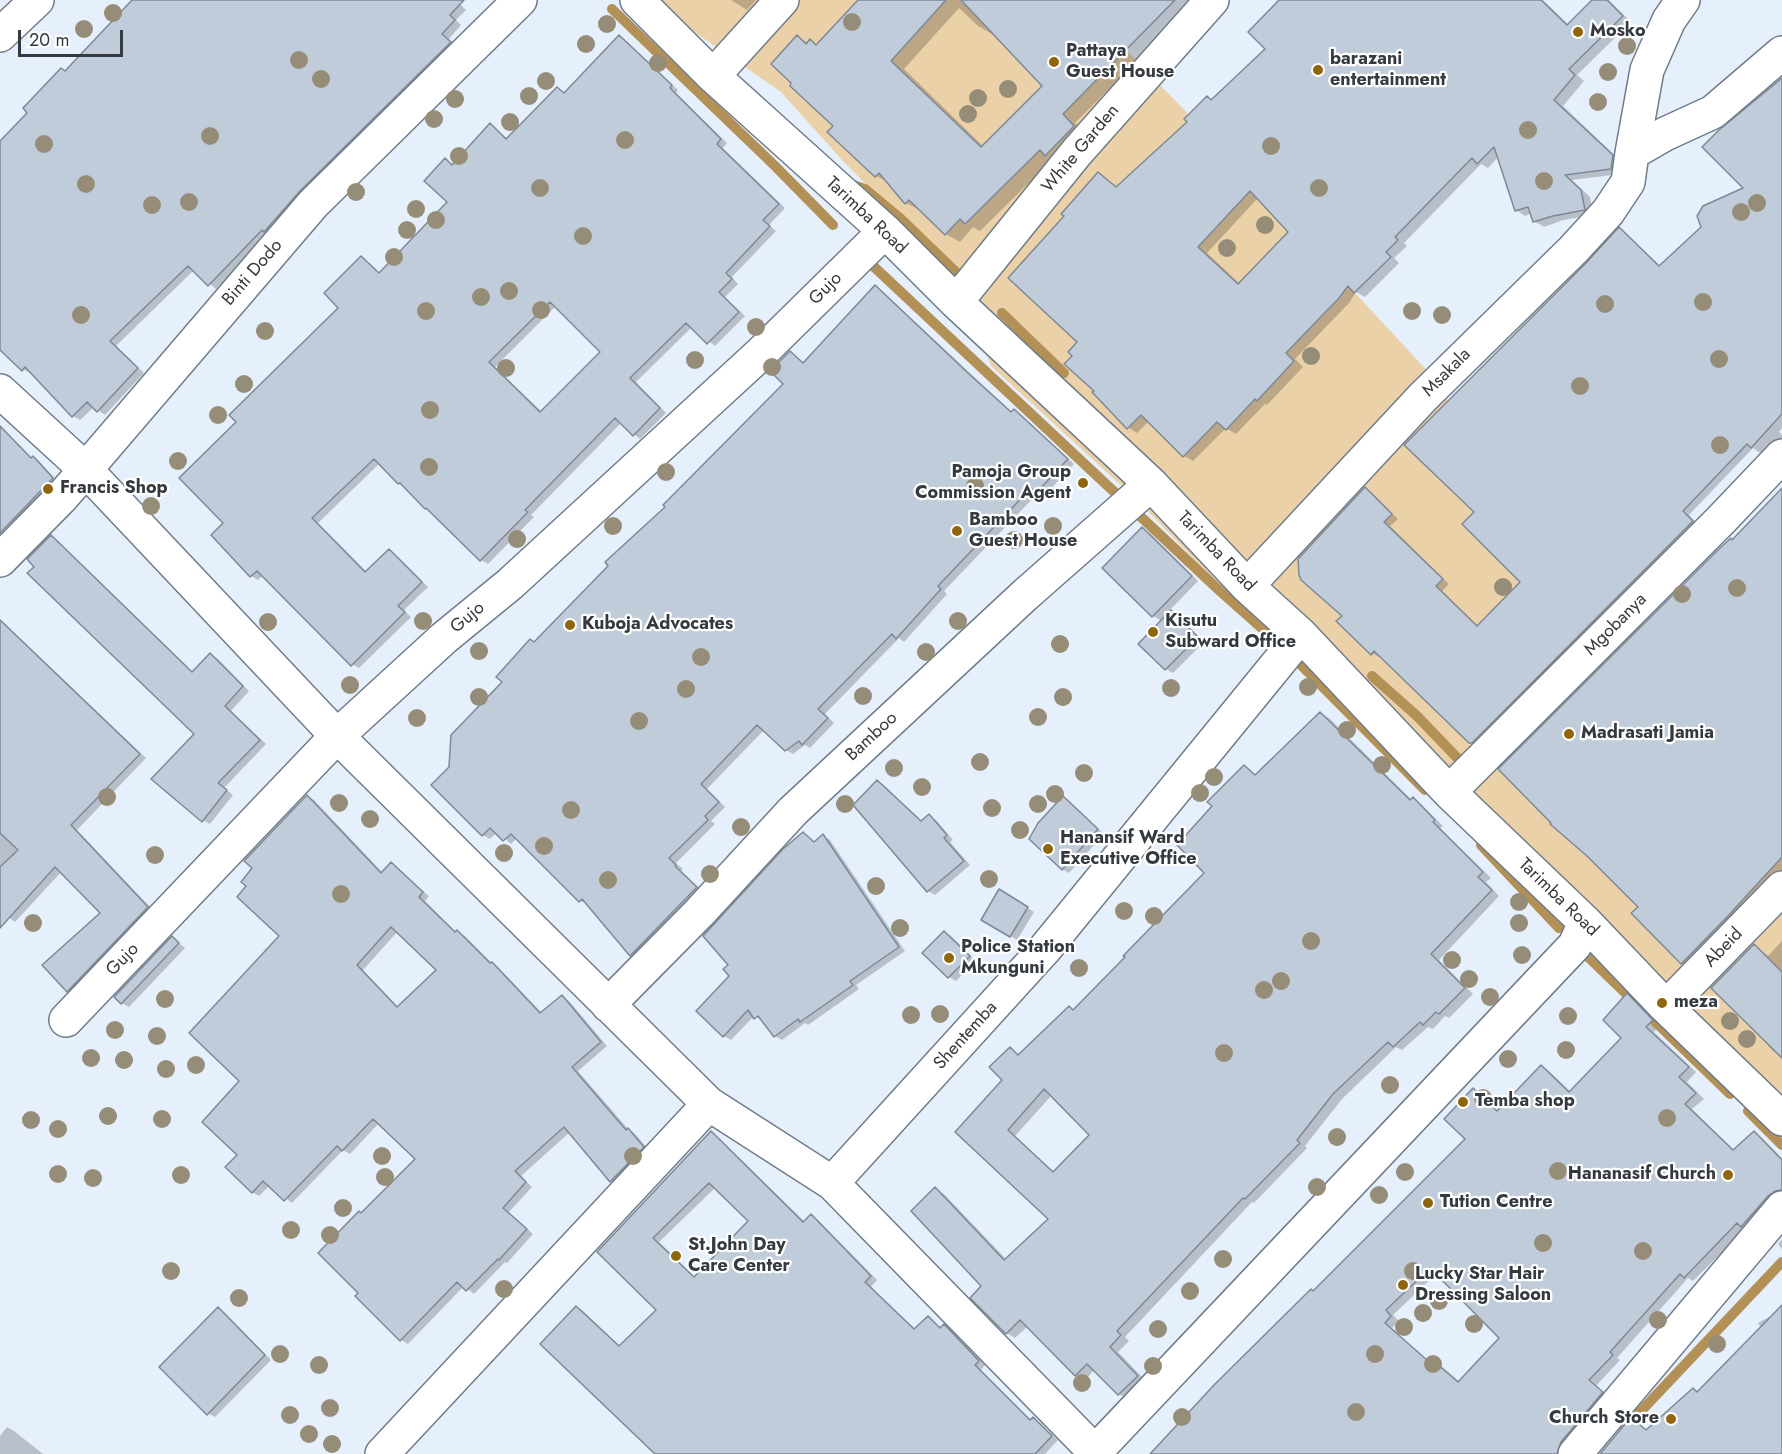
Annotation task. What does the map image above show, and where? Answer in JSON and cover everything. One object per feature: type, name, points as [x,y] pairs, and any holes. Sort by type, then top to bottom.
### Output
[{"type":"street","points":[[0,35],[37,0]]},
{"type":"street","name":"Binti Dodo","points":[[0,560],[56,504],[313,204],[520,0]]},
{"type":"street","name":"Tarimba Road","points":[[637,0],[713,76],[885,231],[956,302],[1151,484],[1247,586],[1301,635],[1449,792],[1585,922],[1666,1007],[1782,1119]]},
{"type":"street","points":[[713,76],[782,0]]},
{"type":"street","name":"White Garden","points":[[956,302],[1077,152],[1212,0]]},
{"type":"street","name":"Msakala","points":[[1247,586],[1423,398],[1608,212],[1628,182],[1647,70],[1669,20],[1683,0]]},
{"type":"street","points":[[1632,153],[1665,134],[1713,112],[1782,53]]},
{"type":"street","name":"Gujo","points":[[66,1020],[337,736],[444,638],[510,584],[759,355],[885,231]]},
{"type":"street","points":[[0,391],[85,469],[337,736],[709,1104],[832,1183],[1087,1450],[1575,945],[1585,922]]},
{"type":"street","name":"Mgobanya","points":[[1449,792],[1782,456]]},
{"type":"street","name":"Bamboo","points":[[608,1005],[699,913],[793,811],[1025,595],[1151,484]]},
{"type":"street","name":"Shentemba","points":[[832,1183],[1044,950],[1301,635]]},
{"type":"street","name":"Abeid","points":[[1666,1007],[1782,888]]},
{"type":"street","points":[[382,1454],[709,1104]]},
{"type":"street","points":[[1575,1454],[1782,1208]]},
{"type":"shaded area","points":[[648,0],[1077,0],[1201,127],[1433,377],[1474,441],[1579,562],[1638,608],[1702,687],[1782,767],[1782,1119],[1389,736],[1288,647],[1197,562],[1136,499],[992,367],[946,265],[843,161],[781,92]]},
{"type":"building","points":[[132,0],[464,0],[450,15],[455,20],[442,34],[451,42],[300,191],[264,232],[262,230],[208,286],[188,266],[110,341],[138,368],[97,412],[87,402],[72,417],[25,367],[22,371],[0,350],[0,141],[27,113],[23,108],[61,68],[65,71]]},
{"type":"building","points":[[858,0],[946,0],[891,61],[981,147],[1042,86],[961,0],[1175,0],[1063,114],[1074,126],[1045,156],[1040,150],[965,224],[960,219],[945,235],[909,200],[905,204],[879,173],[875,177],[827,132],[833,126],[790,86],[791,83],[771,64],[797,35],[806,44],[810,39],[816,45]]},
{"type":"building","points":[[1279,0],[1541,0],[1567,25],[1592,0],[1607,0],[1623,16],[1569,69],[1575,75],[1554,100],[1613,155],[1611,169],[1565,175],[1581,190],[1585,210],[1533,222],[1528,207],[1515,211],[1494,147],[1477,164],[1472,158],[1395,237],[1398,240],[1386,252],[1391,257],[1354,293],[1348,286],[1286,353],[1294,361],[1257,401],[1255,399],[1226,430],[1217,422],[1183,457],[1141,415],[1127,429],[1092,392],[1094,391],[1064,364],[1072,356],[1068,352],[1077,342],[1008,278],[1064,216],[1061,214],[1098,172],[1116,187],[1187,122],[1184,119],[1207,96],[1211,100],[1265,49],[1248,32]],"holes":[[[1250,191],[1288,232],[1238,284],[1198,247]]]},
{"type":"building","points":[[619,35],[672,85],[670,88],[721,139],[717,144],[779,204],[763,220],[770,226],[726,273],[732,279],[719,292],[739,312],[707,344],[686,323],[630,378],[660,408],[633,436],[615,418],[525,510],[528,512],[480,561],[374,459],[312,518],[365,572],[389,549],[422,582],[398,606],[405,612],[351,666],[257,571],[250,577],[211,535],[223,523],[179,478],[236,422],[229,415],[338,308],[324,293],[361,256],[379,273],[447,202],[424,181],[445,158],[452,165],[490,123],[506,139],[557,87],[564,93]],"holes":[[[550,302],[600,352],[540,412],[489,362]]]},
{"type":"building","points":[[1782,78],[1782,414],[1751,448],[1747,444],[1683,511],[1693,521],[1472,743],[1469,743],[1374,651],[1371,655],[1336,621],[1342,616],[1301,580],[1298,559],[1365,487],[1392,514],[1384,522],[1443,579],[1436,586],[1477,626],[1520,582],[1462,524],[1474,512],[1404,445],[1619,227],[1659,266],[1701,227],[1697,216],[1703,206],[1743,188],[1702,147]]},
{"type":"building","points":[[875,285],[1011,412],[1014,409],[1068,459],[1036,493],[1031,488],[938,586],[941,589],[896,639],[892,634],[818,709],[828,718],[802,745],[799,741],[785,751],[757,725],[701,784],[719,802],[705,816],[708,820],[669,858],[697,887],[630,956],[582,899],[579,902],[511,834],[503,841],[490,828],[482,836],[431,785],[449,767],[451,735],[502,682],[496,677],[530,639],[534,642],[608,566],[605,562],[665,507],[663,505],[783,384],[770,371],[790,351],[803,363]]},
{"type":"building","points":[[0,426],[53,478],[0,533]]},
{"type":"building","points":[[1782,488],[1782,857],[1681,964],[1631,913],[1638,907],[1587,856],[1550,824],[1498,769]]},
{"type":"building","points":[[1142,527],[1192,576],[1152,617],[1102,568]]},
{"type":"building","points":[[51,535],[192,672],[210,653],[243,686],[225,706],[260,740],[218,783],[227,790],[202,822],[151,779],[194,734],[27,573],[34,567],[27,559]]},
{"type":"building","points":[[1171,610],[1198,637],[1165,670],[1138,644]]},
{"type":"building","points":[[0,620],[140,754],[71,825],[148,907],[67,992],[42,965],[100,913],[55,867],[0,928],[0,867],[18,850],[0,833]]},
{"type":"building","points":[[1320,712],[1410,800],[1413,797],[1435,820],[1433,822],[1483,872],[1478,877],[1492,890],[1431,954],[1465,988],[1439,1014],[1436,1012],[1423,1025],[1420,1022],[1393,1047],[1388,1042],[1333,1094],[1297,1140],[1300,1143],[1245,1199],[1243,1198],[1117,1331],[1121,1335],[1110,1347],[1138,1376],[1118,1395],[1087,1364],[1075,1376],[1020,1320],[1006,1334],[970,1298],[981,1286],[911,1211],[935,1187],[1004,1260],[1048,1219],[955,1132],[1002,1080],[989,1067],[1010,1047],[1018,1055],[1069,1006],[1073,1010],[1204,873],[1177,845],[1212,806],[1207,802],[1244,765],[1255,775]],"holes":[[[1044,1089],[1089,1135],[1053,1172],[1008,1130]]]},
{"type":"building","points":[[877,780],[921,821],[929,814],[947,835],[944,838],[964,861],[927,892],[853,805]]},
{"type":"building","points":[[307,795],[381,873],[391,862],[423,892],[419,897],[455,932],[457,930],[490,963],[492,962],[540,1013],[562,995],[601,1042],[572,1067],[626,1130],[628,1128],[644,1147],[610,1182],[564,1127],[515,1171],[526,1182],[503,1208],[527,1229],[466,1291],[457,1282],[400,1341],[355,1296],[358,1293],[318,1253],[415,1159],[373,1119],[342,1151],[337,1146],[284,1201],[263,1181],[252,1193],[225,1167],[237,1155],[202,1122],[239,1081],[189,1033],[279,936],[237,897],[246,886],[241,882],[252,868],[244,861]],"holes":[[[391,927],[436,970],[397,1007],[357,965]]]},
{"type":"building","points":[[1063,796],[1098,829],[1062,870],[1029,839],[1038,823]]},
{"type":"building","points":[[803,832],[814,842],[823,834],[899,947],[850,981],[853,985],[800,1022],[798,1019],[774,1037],[758,1016],[754,1019],[748,1010],[723,1037],[696,1011],[729,976],[723,969],[728,965],[703,936],[783,849]]},
{"type":"building","points":[[999,889],[1028,907],[1010,937],[981,920]]},
{"type":"building","points":[[944,931],[970,956],[948,978],[922,953]]},
{"type":"building","points":[[172,936],[179,943],[121,1004],[114,997]]},
{"type":"building","points":[[1754,944],[1782,972],[1782,1058],[1711,988]]},
{"type":"building","points":[[1627,993],[1653,1020],[1646,1027],[1689,1067],[1679,1077],[1696,1093],[1685,1104],[1733,1150],[1754,1131],[1782,1160],[1782,1190],[1775,1191],[1768,1196],[1741,1227],[1737,1223],[1684,1278],[1680,1274],[1610,1352],[1613,1355],[1589,1380],[1603,1392],[1561,1442],[1557,1454],[1150,1454],[1215,1384],[1311,1289],[1313,1291],[1465,1139],[1444,1119],[1473,1088],[1497,1111],[1541,1065],[1569,1092],[1621,1038],[1603,1020]],"holes":[[[1430,1268],[1499,1338],[1458,1382],[1430,1358],[1428,1361],[1385,1323],[1391,1316],[1386,1310]]]},
{"type":"building","points":[[711,1131],[803,1222],[811,1214],[871,1276],[865,1282],[914,1329],[928,1316],[940,1328],[944,1324],[979,1361],[975,1365],[1030,1420],[1033,1417],[1052,1436],[1035,1454],[655,1454],[540,1344],[576,1306],[619,1346],[656,1310],[597,1252]],"holes":[[[709,1183],[748,1221],[694,1277],[653,1238]]]},
{"type":"building","points":[[1782,1305],[1782,1454],[1600,1454],[1631,1417],[1646,1430],[1693,1388],[1697,1392]]},
{"type":"building","points":[[218,1307],[265,1355],[207,1415],[159,1367]]},
{"type":"waterway","points":[[612,9],[833,225]]},
{"type":"waterway","points":[[850,184],[865,189],[900,218],[957,273]]},
{"type":"waterway","points":[[871,264],[1265,631]]},
{"type":"waterway","points":[[1002,313],[1064,373]]},
{"type":"waterway","points":[[1295,659],[1425,790]]},
{"type":"waterway","points":[[1372,676],[1417,716],[1467,768]]},
{"type":"waterway","points":[[1481,845],[1559,928]]},
{"type":"waterway","points":[[1589,958],[1730,1094]]},
{"type":"waterway","points":[[1748,1111],[1782,1145]]},
{"type":"waterway","points":[[1625,1428],[1782,1262]]},
{"type":"place","name":"Mosko","points":[[1578,32]]},
{"type":"place","name":"Pattaya Guest House","points":[[1054,62]]},
{"type":"place","name":"barazani entertainment","points":[[1318,70]]},
{"type":"place","name":"Pamoja Group Commission Agent","points":[[1083,483]]},
{"type":"place","name":"Francis Shop","points":[[48,489]]},
{"type":"place","name":"Bamboo Guest House","points":[[957,531]]},
{"type":"place","name":"Kuboja Advocates","points":[[570,625]]},
{"type":"place","name":"Kisutu Subward Office","points":[[1153,632]]},
{"type":"place","name":"Madrasati Jamia","points":[[1569,734]]},
{"type":"place","name":"Hanansif Ward Executive Office","points":[[1048,849]]},
{"type":"place","name":"Police Station Mkunguni","points":[[949,958]]},
{"type":"place","name":"meza","points":[[1662,1003]]},
{"type":"place","name":"Temba shop","points":[[1463,1102]]},
{"type":"place","name":"Hananasif Church","points":[[1728,1175]]},
{"type":"place","name":"Tution Centre","points":[[1428,1203]]},
{"type":"place","name":"St.John Day Care Center","points":[[676,1256]]},
{"type":"place","name":"Lucky Star Hair Dressing Saloon","points":[[1403,1285]]},
{"type":"place","name":"Church Store","points":[[1671,1419]]}]
